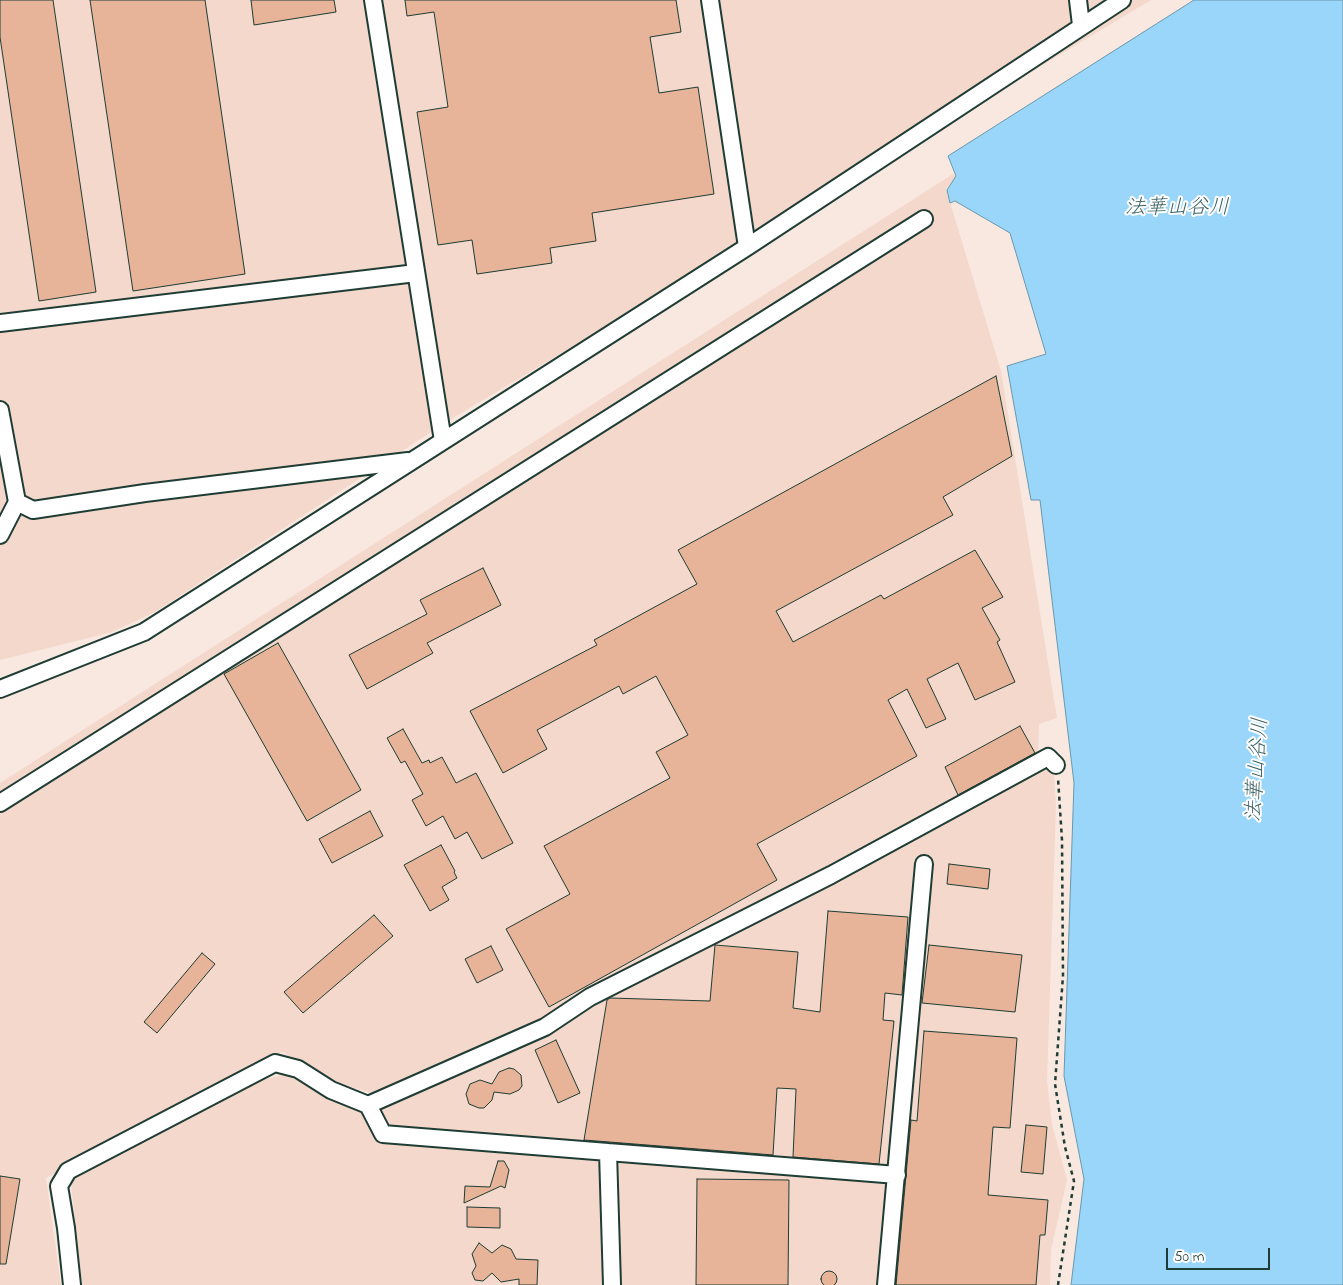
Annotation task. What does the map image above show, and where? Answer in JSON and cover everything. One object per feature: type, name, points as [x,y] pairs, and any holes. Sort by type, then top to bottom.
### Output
[{"type":"street","points":[[373,0],[442,441]]},
{"type":"street","points":[[710,0],[747,247]]},
{"type":"street","points":[[1078,0],[1081,25]]},
{"type":"street","points":[[0,689],[144,632],[747,247],[1081,25],[1122,0]]},
{"type":"street","points":[[0,803],[924,219]]},
{"type":"street","points":[[0,323],[416,273]]},
{"type":"street","points":[[0,410],[17,502],[0,535]]},
{"type":"street","points":[[17,502],[32,510],[145,492],[412,461]]},
{"type":"street","points":[[368,1106],[544,1027],[590,996],[831,875],[1048,757],[1056,764]]},
{"type":"street","points":[[886,1285],[924,864]]},
{"type":"street","points":[[72,1285],[59,1186],[68,1171],[275,1063],[298,1069],[331,1090],[368,1106],[383,1134],[897,1176]]},
{"type":"street","points":[[608,1152],[612,1285]]},
{"type":"path","points":[[1056,764],[1062,840],[1062,976],[1055,1084],[1065,1147],[1074,1181],[1058,1285]]},
{"type":"shaded area","points":[[0,0],[1151,0],[448,421],[155,612],[112,632],[0,660]]},
{"type":"shaded area","points":[[953,174],[956,177],[946,189],[1001,371],[1057,718],[1039,724],[1038,754],[829,869],[580,992],[546,1016],[379,1095],[344,1085],[282,1052],[257,1062],[46,1178],[61,1285],[0,1285],[0,783]]},
{"type":"shaded area","points":[[1044,766],[1054,775],[1056,806],[1047,1081],[1052,1124],[1067,1180],[1051,1250],[1050,1285],[82,1285],[71,1184],[77,1173],[261,1080],[287,1074],[327,1099],[374,1112],[417,1094],[543,1033],[583,1004]]},
{"type":"water","name":"法華山谷川","points":[[1194,0],[1343,0],[1343,1285],[1071,1285],[1084,1179],[1064,1076],[1074,783],[1040,500],[1031,500],[1007,366],[1046,354],[1010,233],[955,201],[950,203],[947,190],[956,176],[948,156]]},
{"type":"building","points":[[0,0],[53,0],[96,292],[39,301],[0,37]]},
{"type":"building","points":[[90,0],[205,0],[245,274],[133,291]]},
{"type":"building","points":[[251,0],[334,0],[336,12],[254,25]]},
{"type":"building","points":[[405,0],[676,0],[681,32],[650,37],[659,93],[698,87],[714,194],[592,213],[596,241],[550,248],[552,263],[477,274],[472,240],[438,245],[417,112],[448,107],[434,12],[407,16]]},
{"type":"building","points":[[996,376],[1012,456],[943,497],[953,515],[776,611],[793,642],[881,595],[884,599],[975,550],[1003,597],[982,608],[1000,640],[997,642],[1015,682],[975,700],[958,663],[927,679],[946,719],[926,728],[907,689],[888,700],[917,756],[757,844],[777,880],[549,1007],[506,929],[570,894],[544,846],[670,778],[656,752],[688,735],[656,676],[623,694],[619,686],[537,730],[547,749],[503,773],[470,711],[597,645],[594,640],[697,584],[678,550]]},
{"type":"building","points":[[483,568],[501,605],[427,643],[433,653],[367,689],[349,655],[427,614],[420,600]]},
{"type":"building","points":[[278,643],[361,790],[307,821],[224,674]]},
{"type":"building","points":[[1020,726],[1035,753],[958,795],[945,767]]},
{"type":"building","points":[[403,729],[422,763],[429,760],[430,763],[442,757],[456,783],[476,773],[513,843],[482,859],[467,832],[455,839],[443,816],[426,826],[412,800],[423,794],[405,761],[401,763],[387,738]]},
{"type":"building","points":[[370,811],[383,836],[332,863],[319,839]]},
{"type":"building","points":[[441,845],[457,878],[442,887],[449,900],[430,911],[404,865]]},
{"type":"building","points":[[949,864],[990,869],[988,889],[947,884]]},
{"type":"building","points":[[828,911],[908,917],[902,995],[885,993],[883,1020],[894,1021],[879,1164],[793,1157],[796,1089],[777,1088],[773,1155],[584,1140],[607,1000],[610,998],[710,1001],[715,945],[798,952],[793,1008],[820,1012]]},
{"type":"building","points":[[374,915],[393,936],[303,1013],[284,992]]},
{"type":"building","points":[[929,945],[1022,955],[1015,1012],[922,1003]]},
{"type":"building","points":[[491,946],[503,970],[477,983],[465,959]]},
{"type":"building","points":[[202,953],[215,964],[157,1033],[144,1022]]},
{"type":"building","points":[[924,1031],[1017,1038],[1010,1128],[993,1127],[988,1195],[1048,1200],[1045,1235],[1040,1235],[1036,1285],[896,1285],[911,1120],[917,1121]]},
{"type":"building","points":[[556,1040],[580,1093],[558,1103],[535,1050]]},
{"type":"building","points":[[509,1068],[514,1069],[521,1075],[522,1086],[519,1090],[510,1094],[494,1092],[492,1100],[484,1108],[469,1104],[466,1094],[470,1084],[480,1080],[492,1084],[499,1072]]},
{"type":"building","points":[[1026,1125],[1047,1127],[1043,1174],[1021,1172]]},
{"type":"building","points":[[498,1161],[504,1161],[509,1170],[505,1188],[501,1186],[464,1203],[465,1186],[490,1187]]},
{"type":"building","points":[[0,1176],[20,1179],[6,1264],[0,1264]]},
{"type":"building","points":[[697,1179],[789,1180],[788,1285],[696,1285]]},
{"type":"building","points":[[467,1207],[500,1208],[500,1228],[467,1227]]},
{"type":"building","points":[[479,1243],[492,1253],[502,1245],[511,1249],[516,1259],[538,1260],[537,1285],[519,1285],[519,1279],[501,1282],[492,1273],[483,1281],[475,1280],[472,1273],[476,1266],[472,1254]]},
{"type":"building","points":[[829,1271],[837,1279],[829,1287],[821,1279]]}]
